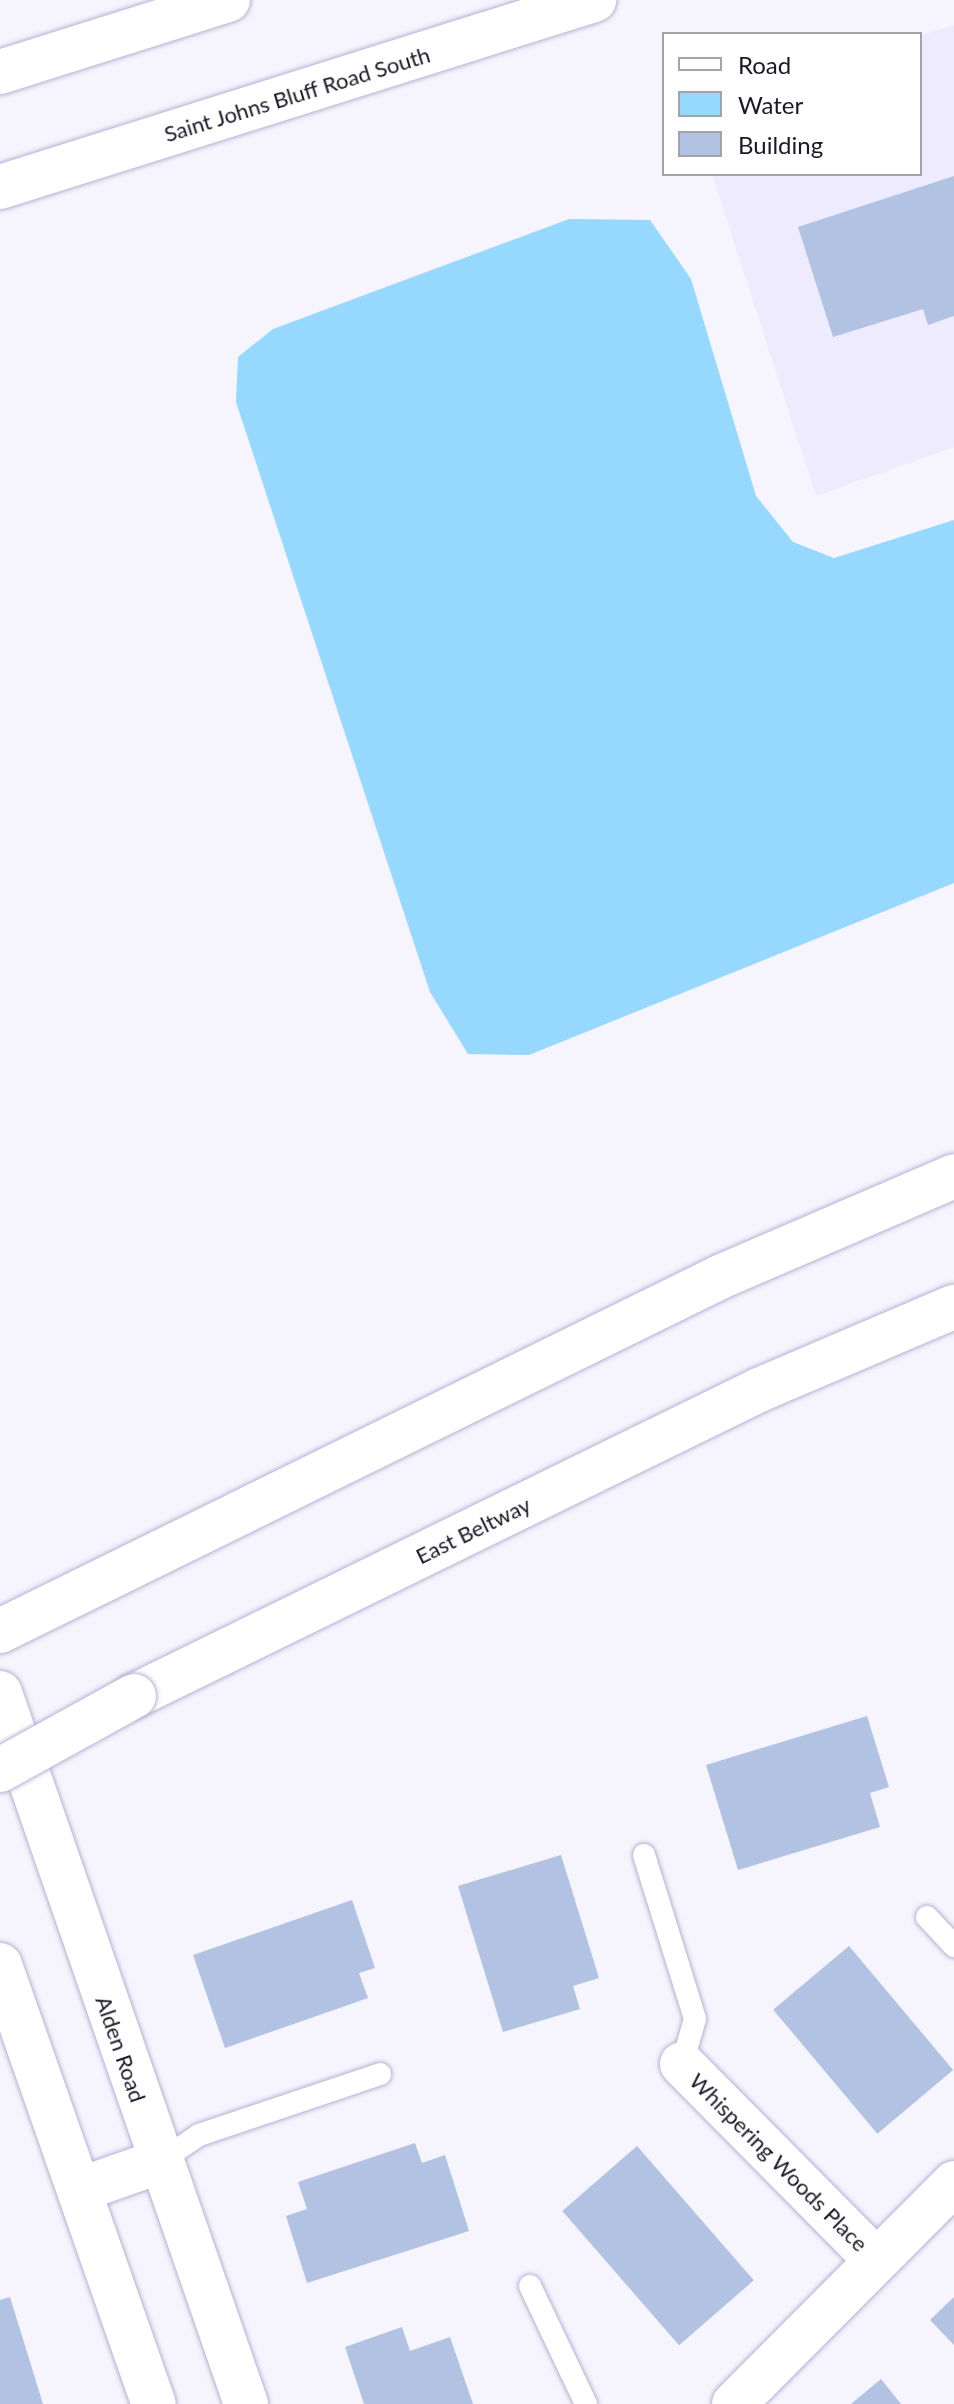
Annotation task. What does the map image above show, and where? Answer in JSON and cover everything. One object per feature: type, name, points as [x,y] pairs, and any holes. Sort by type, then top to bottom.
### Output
[{"type":"main road","points":[[0,72],[228,0]]},
{"type":"main road","name":"Saint Johns Bluff Road South","points":[[0,187],[594,0]]},
{"type":"main road","points":[[0,1631],[720,1277],[954,1176]]},
{"type":"main road","name":"East Beltway","points":[[0,1770],[134,1696],[759,1390],[954,1307]]},
{"type":"main road","name":"Alden Road","points":[[0,1693],[246,2404]]},
{"type":"main road","points":[[0,1965],[154,2404]]},
{"type":"main road","name":"Whispering Woods Place","points":[[682,2064],[875,2259]]},
{"type":"main road","points":[[79,2190],[161,2161]]},
{"type":"main road","points":[[734,2404],[954,2183]]},
{"type":"lane","points":[[644,1855],[695,2019],[682,2064]]},
{"type":"lane","points":[[927,1917],[954,1946]]},
{"type":"lane","points":[[161,2161],[199,2135],[380,2074]]},
{"type":"lane","points":[[530,2286],[586,2404]]},
{"type":"shaded area","points":[[954,25],[954,447],[816,496],[713,176],[922,176],[922,35]]},
{"type":"water","points":[[569,219],[650,220],[691,279],[756,496],[793,542],[834,558],[954,520],[954,883],[529,1055],[468,1054],[430,992],[236,402],[238,357],[273,329]]},
{"type":"building","points":[[954,176],[954,316],[928,325],[923,309],[833,337],[798,227]]},
{"type":"building","points":[[867,1716],[889,1787],[870,1793],[880,1827],[738,1870],[706,1765]]},
{"type":"building","points":[[561,1855],[599,1978],[573,1986],[580,2009],[503,2032],[458,1886]]},
{"type":"building","points":[[352,1900],[375,1968],[359,1973],[368,1998],[225,2048],[193,1955]]},
{"type":"building","points":[[849,1946],[953,2070],[877,2134],[773,2010]]},
{"type":"building","points":[[415,2143],[422,2163],[445,2155],[469,2231],[307,2283],[286,2216],[307,2209],[298,2182]]},
{"type":"building","points":[[637,2146],[754,2280],[679,2345],[562,2211]]},
{"type":"building","points":[[10,2297],[43,2404],[0,2404],[0,2300]]},
{"type":"building","points":[[954,2297],[954,2345],[930,2320]]},
{"type":"building","points":[[402,2327],[410,2351],[450,2337],[473,2404],[364,2404],[345,2347]]},
{"type":"building","points":[[881,2379],[901,2404],[851,2404]]}]
